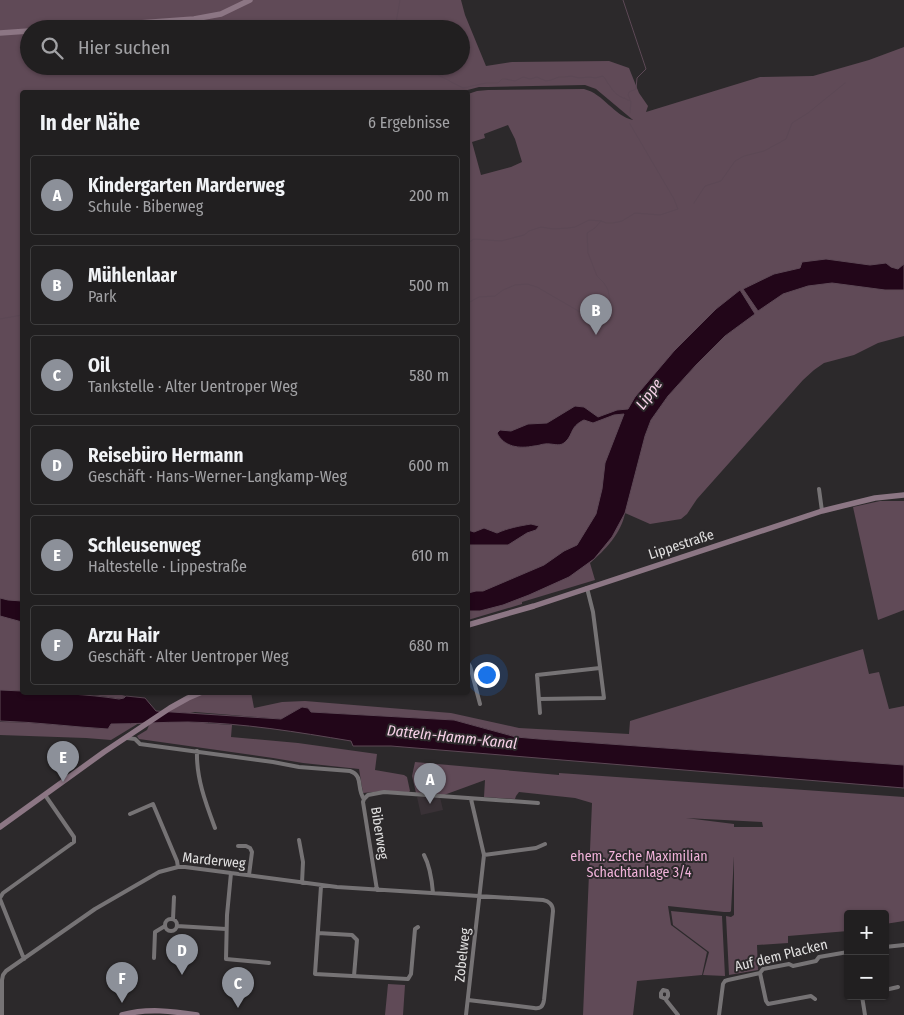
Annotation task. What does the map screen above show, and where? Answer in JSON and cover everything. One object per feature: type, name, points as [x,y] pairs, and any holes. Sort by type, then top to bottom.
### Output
[{"type":"main road","points":[[180,20],[221,14],[250,0]]},
{"type":"main road","points":[[0,33],[20,32]]},
{"type":"main road","name":"Lippestraße","points":[[470,624],[510,614],[822,511],[875,498],[904,495]]},
{"type":"main road","points":[[0,827],[104,752],[170,708],[195,695]]},
{"type":"main road","points":[[122,1015],[148,1011],[197,1015]]},
{"type":"street","points":[[819,489],[822,511]]},
{"type":"street","points":[[539,699],[604,698],[593,612],[587,588]]},
{"type":"street","points":[[470,666],[480,704]]},
{"type":"street","points":[[540,713],[537,675],[600,668]]},
{"type":"street","points":[[127,738],[135,739],[140,744],[299,767],[350,771],[358,776],[361,795],[364,799]]},
{"type":"street","points":[[198,751],[202,791],[215,828]]},
{"type":"street","name":"Biberweg","points":[[377,890],[363,802],[368,795],[384,792],[538,803]]},
{"type":"street","points":[[24,959],[0,899],[4,893],[74,842],[74,837],[45,795]]},
{"type":"street","points":[[471,799],[484,855],[479,896]]},
{"type":"street","points":[[130,814],[153,804],[178,867]]},
{"type":"street","points":[[300,840],[303,862],[302,883]]},
{"type":"street","points":[[484,855],[536,848],[545,844]]},
{"type":"street","points":[[238,846],[246,846],[252,852],[249,875]]},
{"type":"street","points":[[424,855],[427,860],[433,893]]},
{"type":"street","name":"Marderweg","points":[[2,1015],[2,980],[6,971],[95,909],[159,872],[178,867],[321,886],[546,901],[552,905],[553,911],[543,1005],[538,1009],[468,1000]]},
{"type":"street","points":[[231,873],[226,929],[226,960],[269,963]]},
{"type":"street","points":[[321,886],[314,974],[406,980],[410,978],[411,974],[415,929],[418,927]]},
{"type":"street","name":"Zobelweg","points":[[466,1015],[479,896]]},
{"type":"street","points":[[174,897],[173,919],[177,926]]},
{"type":"street","points":[[154,958],[155,932],[165,926],[168,920],[173,919]]},
{"type":"street","points":[[165,926],[167,930],[173,931],[177,926]]},
{"type":"street","points":[[177,926],[226,929]]},
{"type":"street","points":[[318,933],[352,935],[356,938],[354,976]]},
{"type":"street","points":[[889,947],[904,945]]},
{"type":"street","name":"Auf dem Placken","points":[[719,1015],[725,981],[760,973],[763,969],[789,964],[793,966],[816,961],[819,957],[844,953]]},
{"type":"street","points":[[760,973],[768,1004],[811,996],[815,999]]},
{"type":"street","points":[[889,989],[898,987]]},
{"type":"street","points":[[666,999],[678,1015]]},
{"type":"street","points":[[863,1000],[865,1015]]},
{"type":"shaded area","points":[[417,797],[440,797],[443,810],[421,815]]},
{"type":"green space","points":[[0,0],[461,0],[467,20],[20,20],[20,75],[470,75],[470,27],[486,66],[512,62],[609,61],[629,68],[639,93],[648,106],[646,112],[760,77],[813,76],[869,60],[904,47],[904,336],[878,343],[854,355],[824,363],[814,370],[803,380],[681,519],[650,524],[625,513],[616,535],[607,547],[590,563],[595,580],[470,619],[470,93],[488,90],[584,89],[597,95],[626,118],[633,120],[596,89],[585,85],[479,87],[468,90],[20,90],[20,691],[0,690]],"holes":[[[508,125],[515,139],[522,162],[481,175],[472,142],[485,138],[484,134]],[[745,321],[725,336],[668,396],[651,420],[634,475],[635,462],[653,411],[716,341]]]},
{"type":"green space","points":[[880,501],[904,501],[904,610],[878,620],[853,507]]},
{"type":"green space","points":[[863,649],[869,674],[879,672],[889,709],[904,706],[904,765],[516,737],[454,720],[311,712],[308,708],[302,707],[281,719],[195,712],[166,712],[198,695],[252,695],[254,708],[282,702],[305,701],[451,713],[519,728],[629,734],[630,721]]},
{"type":"green space","points":[[93,695],[126,696],[122,699]]},
{"type":"green space","points":[[0,722],[108,729],[111,724],[139,723],[111,740],[0,735]]},
{"type":"green space","points":[[150,723],[232,725],[231,737],[298,743],[377,754],[375,770],[404,775],[407,777],[410,791],[363,793],[359,769],[303,763],[139,739],[137,736],[147,730]]},
{"type":"green space","name":"ehem. Zeche Maximilian Schachtanlage 3/4","points":[[415,762],[559,775],[559,773],[904,797],[904,921],[889,923],[889,910],[844,910],[844,931],[788,936],[788,943],[757,945],[758,970],[729,975],[726,916],[731,917],[734,915],[734,856],[730,912],[668,906],[671,925],[707,952],[702,975],[637,981],[633,1015],[583,1015],[592,803],[575,798],[519,792],[515,799],[484,797],[485,780],[444,795],[416,793],[412,776]],"holes":[[[686,818],[762,822],[763,827],[734,827],[734,824]]]},
{"type":"green space","points":[[671,911],[722,916],[725,976],[703,975],[709,952],[673,925]]},
{"type":"green space","points":[[388,984],[405,985],[403,1015],[385,1015]]},
{"type":"water","points":[[826,259],[870,265],[886,263],[898,269],[904,264],[904,290],[885,290],[832,283],[808,286],[783,294],[758,311],[743,289],[774,274],[800,268],[802,262]]},
{"type":"water","name":"Lippe","points":[[740,290],[755,314],[725,336],[696,365],[668,396],[651,420],[625,513],[612,537],[594,559],[569,577],[503,605],[480,611],[470,611],[470,592],[483,591],[544,565],[564,551],[577,545],[596,514],[602,489],[605,463],[624,414],[614,415],[593,423],[584,420],[576,425],[567,440],[560,445],[512,446],[500,438],[497,433],[500,430],[511,431],[528,424],[547,423],[575,406],[584,407],[598,417],[617,410],[628,409],[635,397],[674,351],[716,309]]},
{"type":"water","points":[[531,524],[539,526],[536,530],[527,533],[508,545],[470,545],[470,531],[474,532],[484,528],[497,533],[509,528]]},
{"type":"water","points":[[0,598],[20,601],[20,621],[0,616]]},
{"type":"water","name":"Datteln-Hamm-Kanal","points":[[0,690],[20,691],[20,695],[83,695],[119,699],[126,696],[145,698],[156,711],[281,719],[302,707],[308,708],[311,712],[454,720],[516,737],[904,765],[904,788],[391,746],[353,746],[351,741],[229,724],[188,722],[111,724],[108,729],[0,721]]},
{"type":"waterway","points":[[397,20],[400,0]]},
{"type":"waterway","points":[[623,0],[646,69],[637,78],[636,89],[629,92],[630,99]]},
{"type":"waterway","points":[[438,75],[463,88],[486,83],[498,83],[502,79],[515,81],[523,77],[530,79],[537,77],[546,81],[559,77],[595,78],[603,76],[617,94],[631,101],[630,113]]},
{"type":"waterway","points":[[694,203],[705,186],[721,181],[735,161],[744,156],[764,151],[786,139],[792,123],[808,113],[845,83]]},
{"type":"waterway","points":[[470,242],[474,239],[501,241],[524,235],[541,227],[553,229],[575,227],[589,220],[613,223],[622,221],[635,213],[660,215],[678,209],[630,124]]},
{"type":"waterway","points":[[470,302],[479,297],[495,296],[515,285],[527,284],[537,287],[580,312],[591,316],[603,310],[610,300],[608,290],[597,276],[588,253],[587,233],[601,221]]},
{"type":"waterway","points":[[0,319],[20,315]]},
{"type":"place","name":"Mühlenlaar","points":[[596,335]]},
{"type":"place","name":"Schleusenweg","points":[[63,782]]},
{"type":"place","name":"Kindergarten Marderweg","points":[[430,804]]},
{"type":"place","name":"Reisebüro Hermann","points":[[182,975]]},
{"type":"place","name":"Arzu Hair","points":[[122,1003]]},
{"type":"place","name":"Oil","points":[[238,1008]]}]
